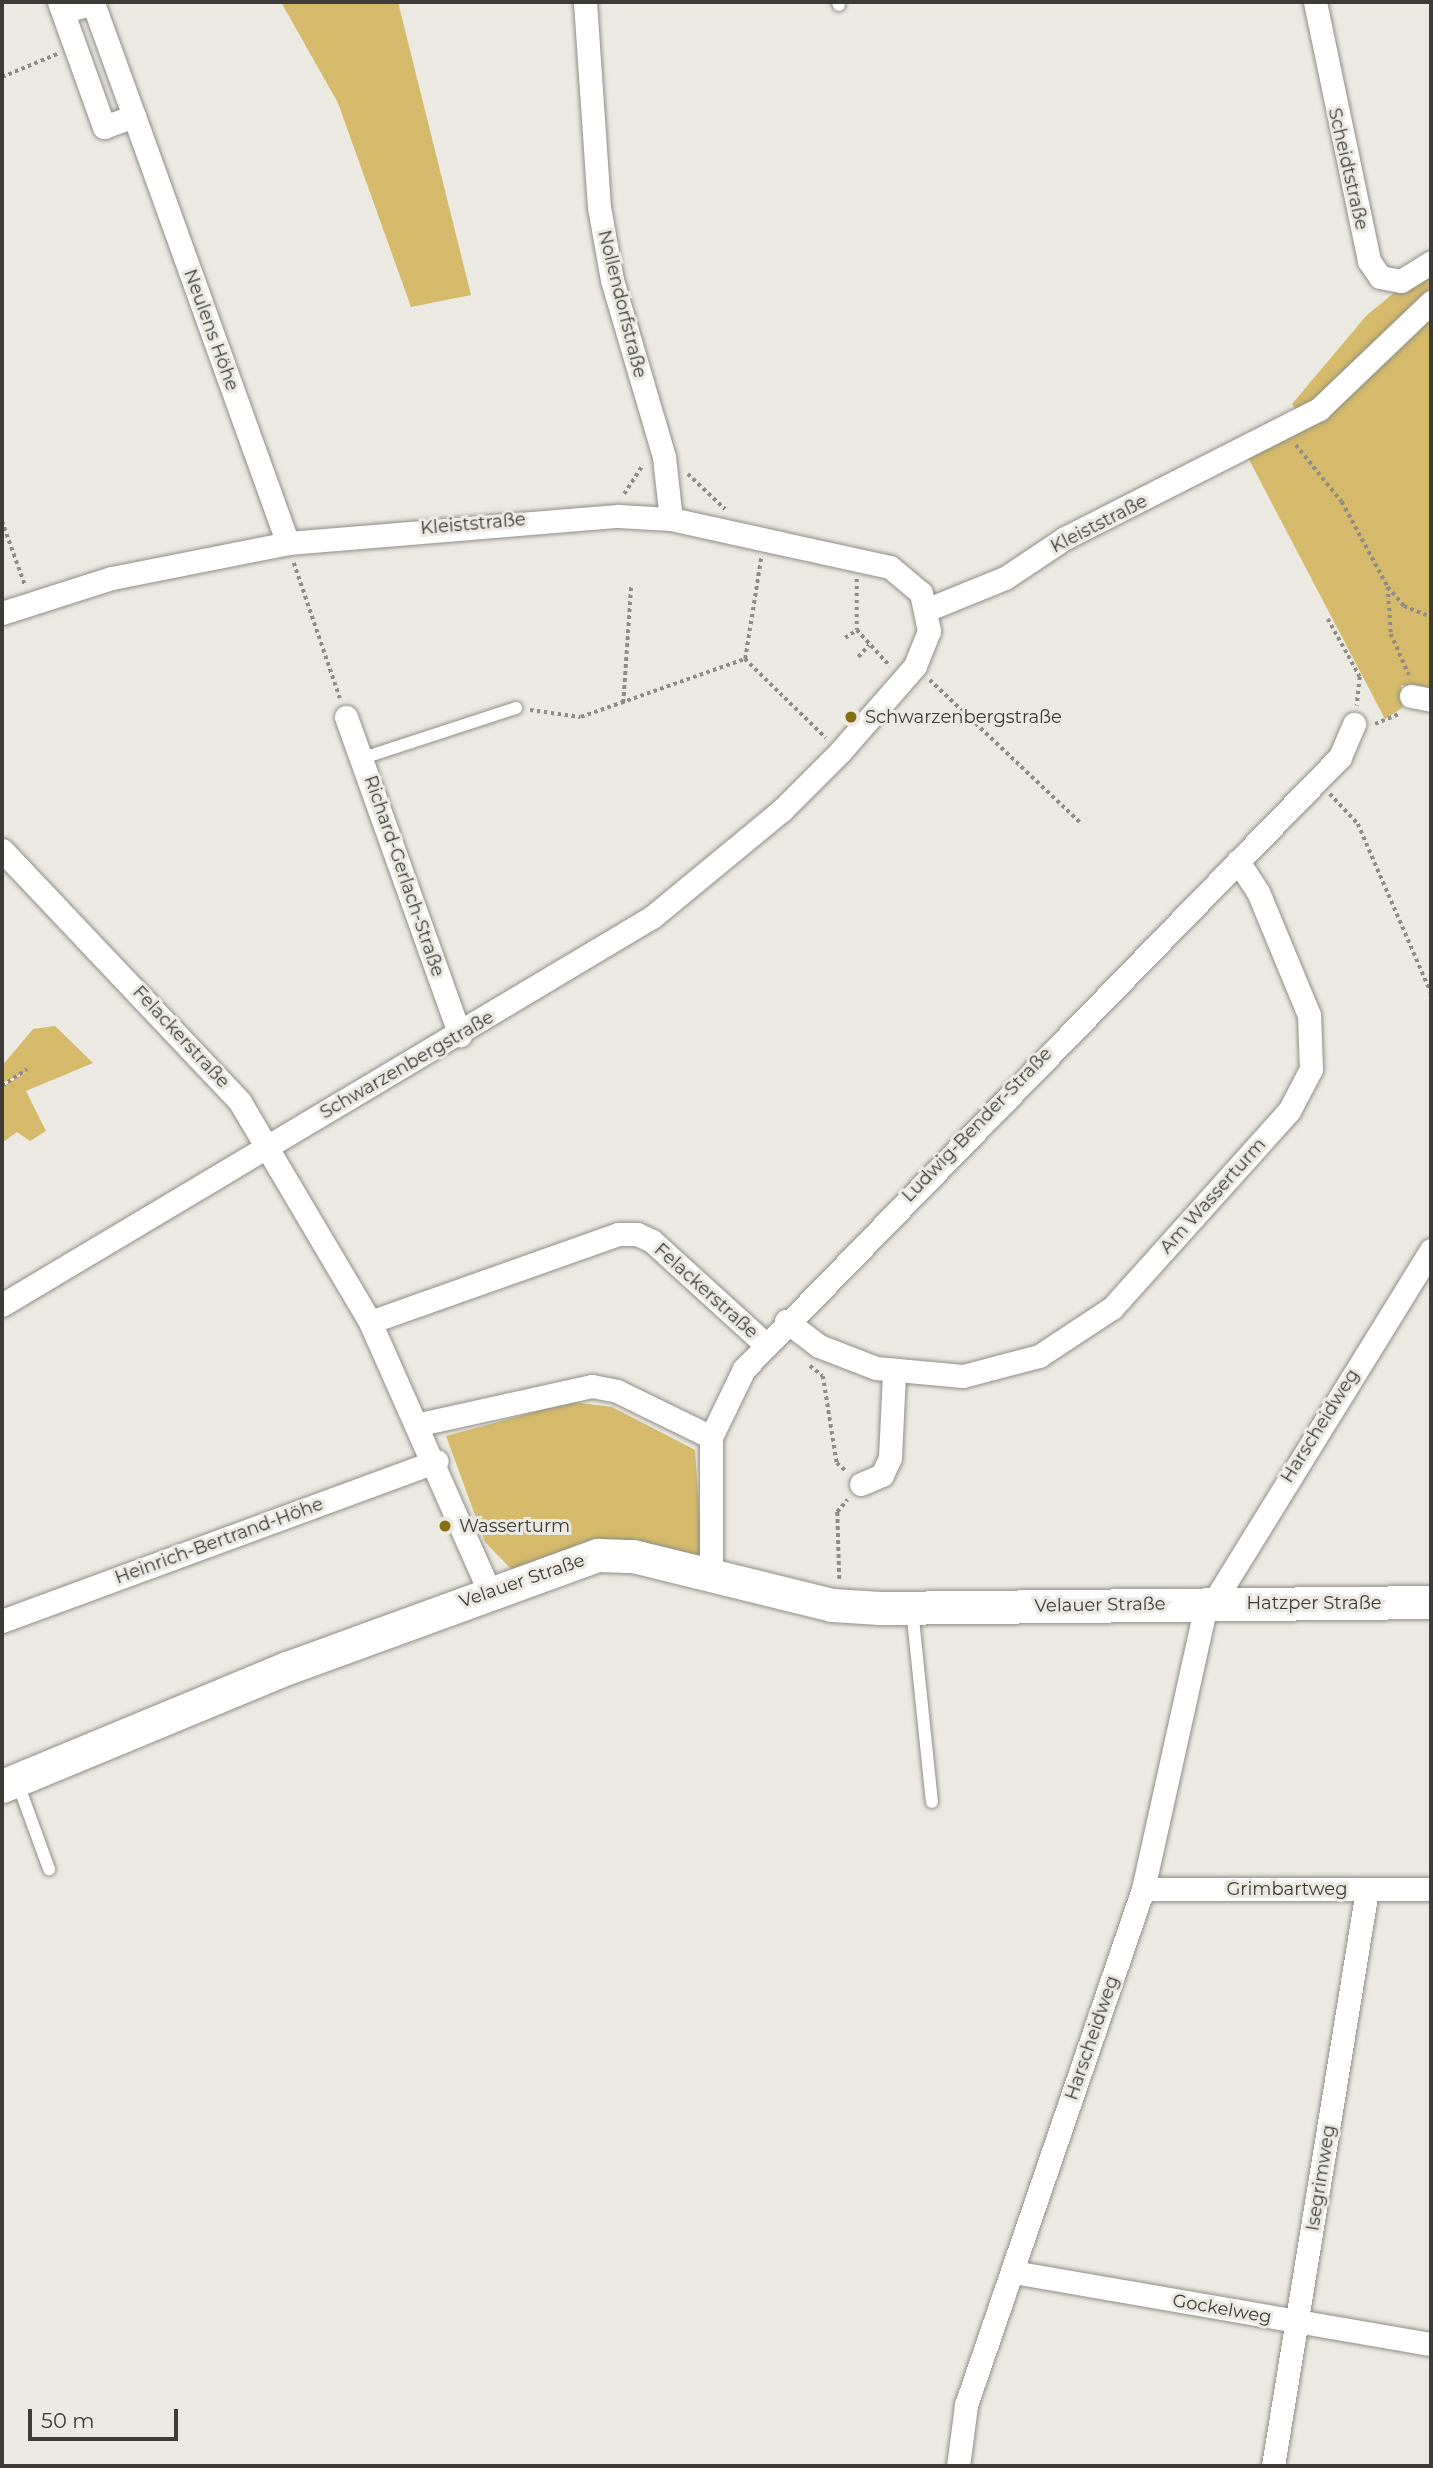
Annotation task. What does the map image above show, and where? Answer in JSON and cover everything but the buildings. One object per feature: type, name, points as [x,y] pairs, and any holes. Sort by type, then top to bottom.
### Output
[{"type":"main road","name":"Velauer Straße","points":[[9,1784],[489,1591],[607,1555],[832,1605],[912,1609],[1205,1604]]},
{"type":"main road","name":"Hatzper Straße","points":[[1205,1604],[1431,1602]]},
{"type":"street","name":"Nollendorfstraße","points":[[585,2],[599,207],[612,280],[658,436],[671,519]]},
{"type":"street","name":"Scheidtstraße","points":[[1315,2],[1369,261],[1380,277],[1401,281],[1431,262]]},
{"type":"street","name":"Neulens Höhe","points":[[134,116],[104,127],[61,7],[93,3],[134,116],[291,554]]},
{"type":"street","name":"Kleiststraße","points":[[2,613],[112,579],[291,554],[478,523],[618,516],[671,519],[890,567],[921,593],[926,610],[1005,578],[1065,538],[1276,433],[1329,400],[1431,302]]},
{"type":"street","points":[[913,678],[925,650],[926,610]]},
{"type":"street","name":"Schwarzenbergstraße","points":[[2,1305],[460,1035],[652,917],[782,810],[913,678]]},
{"type":"street","name":"Richard-Gerlach-Straße","points":[[346,717],[363,758],[460,1035]]},
{"type":"street","name":"Ludwig-Bender-Straße","points":[[711,1576],[711,1437],[744,1368],[764,1343],[1340,758],[1354,724]]},
{"type":"street","name":"Felackerstraße","points":[[2,850],[210,1063],[370,1322],[421,1424],[489,1591]]},
{"type":"street","name":"Am Wasserturm","points":[[786,1321],[819,1346],[894,1373],[963,1376],[1004,1368],[1097,1322],[1303,1092],[1314,1039],[1309,1015],[1258,892],[1238,861]]},
{"type":"street","name":"Felackerstraße","points":[[370,1322],[618,1234],[637,1234],[652,1241],[764,1343]]},
{"type":"street","name":"Harscheidweg","points":[[958,2466],[966,2405],[1143,1889],[1205,1604],[1431,1250]]},
{"type":"street","points":[[861,1484],[882,1475],[890,1458],[894,1373]]},
{"type":"street","points":[[421,1424],[592,1386],[617,1391],[711,1437]]},
{"type":"street","name":"Heinrich-Bertrand-Höhe","points":[[2,1621],[436,1461]]},
{"type":"street","name":"Grimbartweg","points":[[1143,1889],[1431,1889]]},
{"type":"street","name":"Isegrimweg","points":[[1273,2466],[1367,1890]]},
{"type":"street","name":"Gockelweg","points":[[1013,2272],[1431,2344]]},
{"type":"lane","points":[[363,758],[516,708]]},
{"type":"lane","points":[[912,1609],[932,1802]]},
{"type":"lane","points":[[9,1784],[49,1869]]},
{"type":"path","points":[[2,77],[75,47]]},
{"type":"path","points":[[1276,433],[1315,462],[1388,587],[1409,610],[1431,617]]},
{"type":"path","points":[[618,516],[620,500],[646,457],[647,439],[658,436]]},
{"type":"path","points":[[684,468],[731,515],[728,530]]},
{"type":"path","points":[[2,522],[32,603]]},
{"type":"path","points":[[291,554],[346,717]]},
{"type":"path","points":[[745,659],[762,554]]},
{"type":"path","points":[[856,582],[858,630],[869,645],[913,678],[1082,824]]},
{"type":"path","points":[[623,703],[631,585]]},
{"type":"path","points":[[1328,619],[1360,677],[1354,724],[1387,723],[1421,698],[1391,634],[1388,587]]},
{"type":"path","points":[[845,638],[858,630]]},
{"type":"path","points":[[858,657],[869,645]]},
{"type":"path","points":[[516,708],[581,717],[745,659]]},
{"type":"path","points":[[745,659],[826,739]]},
{"type":"path","points":[[1317,780],[1358,824],[1431,993]]},
{"type":"path","points":[[2,1086],[27,1069]]},
{"type":"path","points":[[819,1346],[810,1367],[823,1376],[837,1463],[861,1484],[837,1512],[840,1585]]},
{"type":"shaded area","points":[[281,2],[398,2],[471,295],[411,307],[338,103]]},
{"type":"shaded area","points":[[1431,262],[1431,295],[1302,417],[1292,404],[1366,316]]},
{"type":"shaded area","points":[[1431,305],[1431,687],[1401,685],[1402,708],[1385,719],[1245,452],[1273,437]]},
{"type":"shaded area","points":[[55,1026],[93,1063],[26,1091],[46,1131],[30,1141],[17,1132],[2,1143],[2,1087],[28,1071],[2,1083],[2,1066],[33,1029]]},
{"type":"shaded area","points":[[572,1402],[612,1407],[695,1450],[703,1561],[514,1572],[485,1542],[446,1436]]},
{"type":"place","name":"Schwarzenbergstraße","points":[[851,717]]},
{"type":"place","name":"Wasserturm","points":[[445,1526]]}]
